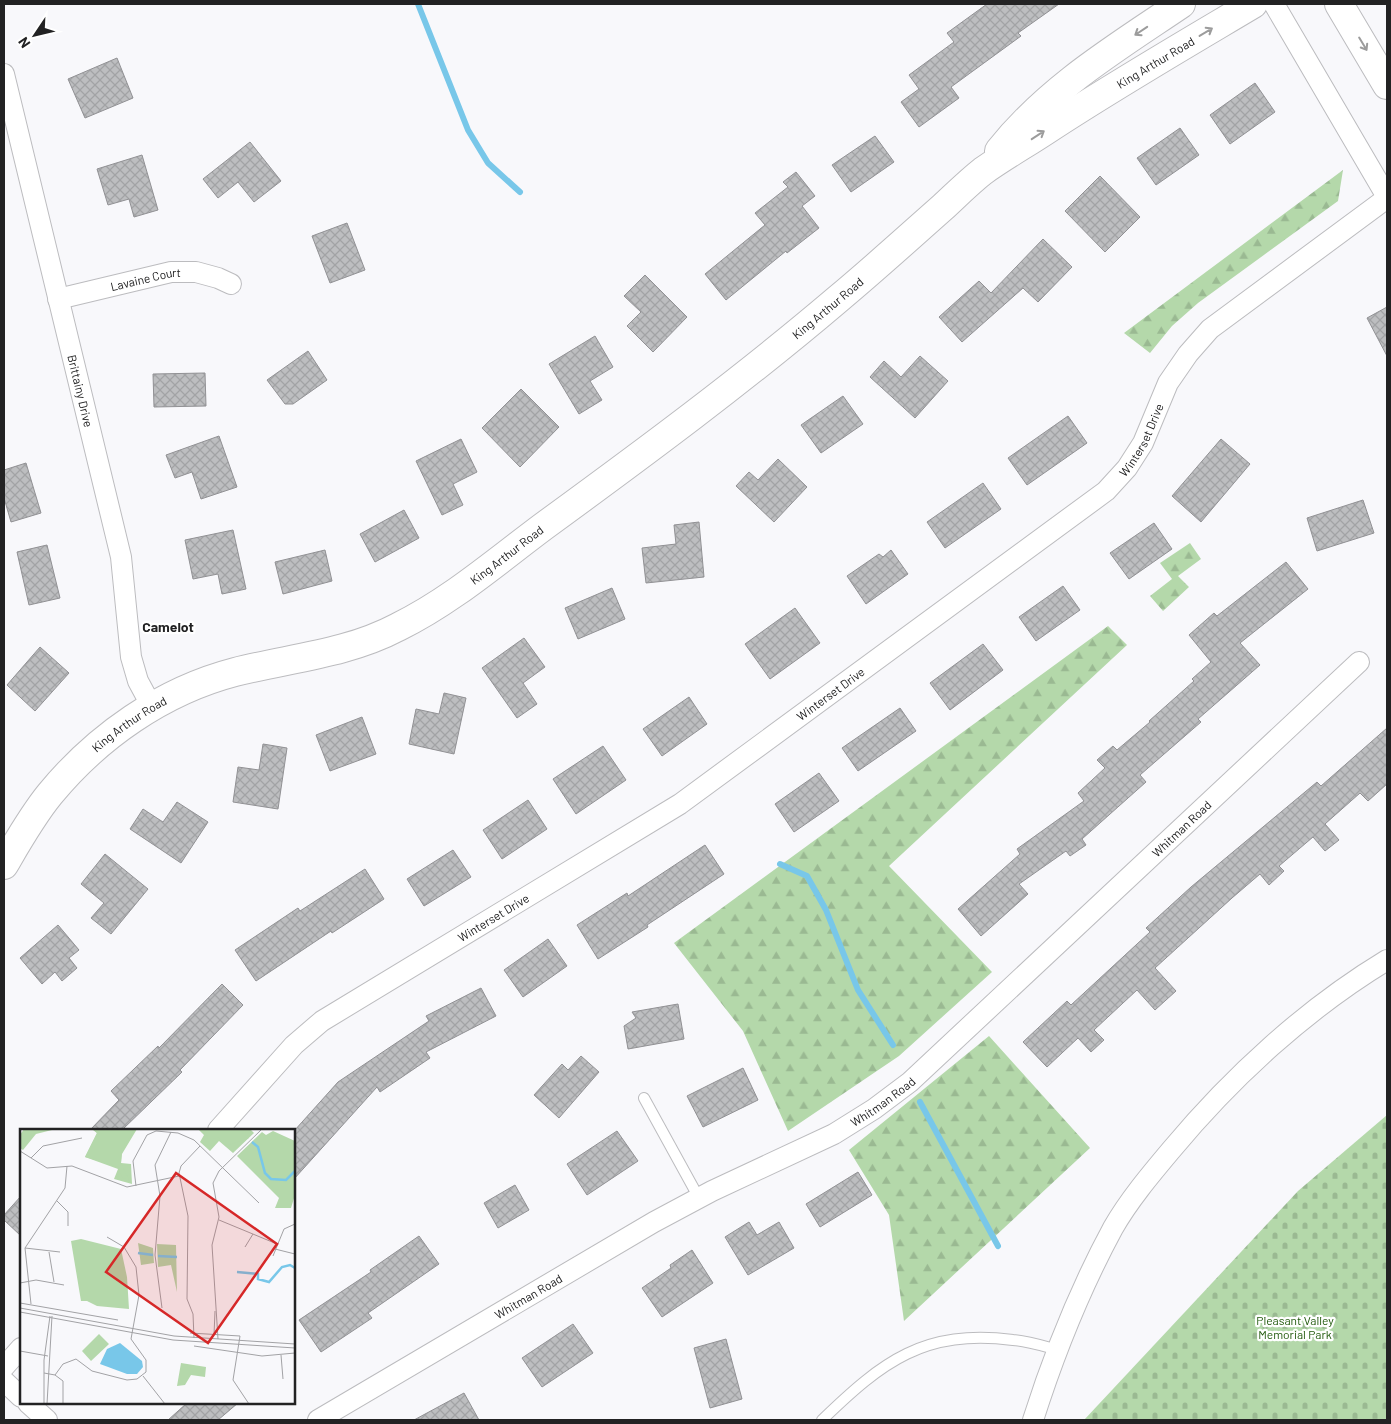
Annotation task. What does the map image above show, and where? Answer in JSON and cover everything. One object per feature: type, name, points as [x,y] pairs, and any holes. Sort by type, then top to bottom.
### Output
[{"type":"street","name":"King Arthur Road","points":[[982,172],[1017,128],[1056,91],[1181,4]]},
{"type":"street","name":"King Arthur Road","points":[[4,865],[22,834],[50,794],[88,753],[120,727],[152,707],[189,688],[229,674],[354,646],[396,629],[436,606],[638,458],[784,345],[982,172],[1093,99],[1253,4]]},
{"type":"street","points":[[1274,4],[1387,197]]},
{"type":"street","points":[[1339,4],[1387,85]]},
{"type":"street","name":"Brittainy Drive","points":[[4,74],[121,557],[131,657],[138,681],[152,707]]},
{"type":"street","name":"Winterset Drive","points":[[219,1129],[294,1045],[322,1021],[680,804],[1106,491],[1127,468],[1143,443],[1168,383],[1188,354],[1210,329],[1387,197]]},
{"type":"street","name":"Lavaine Court","points":[[58,299],[171,272],[196,272],[231,284]]},
{"type":"street","name":"Whitman Road","points":[[318,1420],[699,1198],[834,1134],[874,1109],[910,1082],[1359,662]]},
{"type":"street","points":[[1033,1420],[1058,1350],[1085,1284],[1114,1227],[1143,1183],[1196,1120],[1260,1056],[1349,985],[1387,960]]},
{"type":"street","points":[[4,1367],[20,1349]]},
{"type":"street","points":[[4,1381],[20,1396]]},
{"type":"street","points":[[29,1404],[47,1420]]},
{"type":"lane","points":[[644,1098],[699,1198]]},
{"type":"lane","points":[[822,1420],[854,1389],[892,1361],[916,1349],[950,1339],[981,1337],[1015,1340],[1058,1350]]},
{"type":"green space","points":[[1343,170],[1338,201],[1198,303],[1172,326],[1150,353],[1124,333]]},
{"type":"green space","points":[[1190,543],[1201,559],[1178,576],[1189,587],[1163,611],[1150,596],[1172,579],[1160,563]]},
{"type":"green space","points":[[1108,626],[1127,645],[889,866],[992,972],[899,1056],[788,1131],[743,1031],[674,943]]},
{"type":"green space","points":[[989,1036],[1090,1148],[904,1321],[889,1215],[849,1150]]},
{"type":"green space","name":"Pleasant Valley Memorial Park","points":[[1387,1115],[1387,1420],[1084,1420],[1298,1191]]},
{"type":"building","points":[[987,4],[1059,4],[1018,33],[1021,36],[951,87],[959,98],[919,127],[901,102],[919,89],[909,75],[954,42],[947,33]]},
{"type":"building","points":[[117,58],[133,98],[85,118],[68,79]]},
{"type":"building","points":[[1255,83],[1275,112],[1230,144],[1210,115]]},
{"type":"building","points":[[1180,128],[1199,155],[1156,185],[1137,158]]},
{"type":"building","points":[[875,136],[894,162],[851,192],[832,165]]},
{"type":"building","points":[[250,142],[281,181],[254,202],[238,182],[218,198],[203,179]]},
{"type":"building","points":[[142,155],[158,210],[134,217],[129,199],[108,205],[97,169]]},
{"type":"building","points":[[796,172],[815,196],[802,206],[819,228],[787,253],[786,251],[726,300],[705,274],[765,225],[755,213],[788,187],[783,182]]},
{"type":"building","points":[[1100,176],[1140,217],[1105,252],[1065,211]]},
{"type":"building","points":[[347,223],[365,270],[330,283],[312,236]]},
{"type":"building","points":[[1043,239],[1072,267],[1038,302],[1023,288],[962,342],[939,317],[979,281],[991,293]]},
{"type":"building","points":[[645,275],[687,317],[653,352],[627,326],[641,312],[624,296]]},
{"type":"building","points":[[1387,307],[1387,356],[1367,318]]},
{"type":"building","points":[[595,336],[613,367],[590,381],[602,400],[579,414],[549,364]]},
{"type":"building","points":[[308,351],[327,380],[293,404],[285,404],[267,380]]},
{"type":"building","points":[[920,356],[948,381],[915,418],[870,377],[884,361],[901,377]]},
{"type":"building","points":[[205,373],[206,406],[154,407],[153,374]]},
{"type":"building","points":[[521,389],[559,427],[520,467],[482,428]]},
{"type":"building","points":[[843,396],[863,424],[821,453],[801,425]]},
{"type":"building","points":[[1068,416],[1087,443],[1027,485],[1008,458]]},
{"type":"building","points":[[219,436],[237,487],[201,499],[192,472],[175,478],[166,455]]},
{"type":"building","points":[[461,439],[477,472],[453,484],[463,505],[442,515],[416,461]]},
{"type":"building","points":[[1221,439],[1250,464],[1201,522],[1172,496]]},
{"type":"building","points":[[778,459],[807,487],[774,522],[736,486],[749,472],[758,480]]},
{"type":"building","points":[[26,463],[41,513],[11,522],[4,498],[4,470]]},
{"type":"building","points":[[983,483],[1001,509],[945,548],[927,522]]},
{"type":"building","points":[[1363,500],[1374,533],[1317,551],[1307,518]]},
{"type":"building","points":[[404,510],[419,538],[375,562],[360,534]]},
{"type":"building","points":[[699,522],[704,577],[646,583],[642,548],[676,544],[674,525]]},
{"type":"building","points":[[1154,523],[1172,549],[1129,579],[1110,553]]},
{"type":"building","points":[[233,530],[246,589],[222,594],[218,574],[193,579],[185,540]]},
{"type":"building","points":[[47,545],[60,598],[29,605],[17,552]]},
{"type":"building","points":[[325,550],[332,581],[283,594],[275,562]]},
{"type":"building","points":[[891,550],[908,574],[866,604],[847,576],[879,554],[883,557]]},
{"type":"building","points":[[1286,562],[1308,589],[1240,643],[1260,665],[1198,719],[1201,722],[1140,775],[1146,782],[1082,839],[1086,845],[1070,856],[1066,851],[1019,884],[1028,894],[981,936],[958,909],[1020,854],[1017,849],[1084,801],[1078,793],[1105,768],[1097,760],[1113,746],[1117,750],[1150,722],[1194,681],[1192,679],[1211,662],[1189,635],[1214,613],[1217,616]]},
{"type":"building","points":[[1063,586],[1080,610],[1036,641],[1019,617]]},
{"type":"building","points":[[612,588],[625,619],[578,639],[565,608]]},
{"type":"building","points":[[795,608],[820,643],[770,679],[745,644]]},
{"type":"building","points":[[524,638],[545,667],[523,683],[537,704],[517,718],[482,668]]},
{"type":"building","points":[[983,644],[1003,670],[950,710],[930,683]]},
{"type":"building","points":[[40,647],[69,673],[35,711],[7,685]]},
{"type":"building","points":[[444,693],[466,698],[454,754],[409,744],[416,709],[439,714]]},
{"type":"building","points":[[689,697],[707,724],[662,756],[643,729]]},
{"type":"building","points":[[900,708],[916,731],[858,771],[842,748]]},
{"type":"building","points":[[362,717],[376,754],[330,771],[316,735]]},
{"type":"building","points":[[1387,728],[1387,784],[1368,801],[1360,793],[1325,824],[1339,840],[1325,851],[1313,837],[1279,866],[1284,871],[1269,885],[1260,874],[1155,968],[1176,991],[1155,1010],[1137,990],[1094,1030],[1104,1040],[1091,1052],[1078,1038],[1047,1067],[1023,1042],[1067,1001],[1071,1005],[1150,932],[1146,928],[1191,887],[1317,782],[1321,786]]},
{"type":"building","points":[[263,744],[287,748],[278,809],[233,802],[238,767],[259,770]]},
{"type":"building","points":[[603,746],[626,780],[576,814],[553,779]]},
{"type":"building","points":[[819,773],[839,801],[794,832],[775,804]]},
{"type":"building","points":[[528,800],[547,829],[502,859],[483,830]]},
{"type":"building","points":[[177,802],[208,822],[181,863],[130,829],[143,809],[163,822]]},
{"type":"building","points":[[705,845],[724,874],[598,959],[577,925],[627,893],[628,896]]},
{"type":"building","points":[[453,850],[471,877],[424,906],[407,879]]},
{"type":"building","points":[[105,854],[148,889],[111,934],[91,918],[104,903],[81,884]]},
{"type":"building","points":[[365,869],[384,899],[332,933],[331,931],[256,981],[235,950],[298,908],[300,911]]},
{"type":"building","points":[[58,925],[79,950],[69,958],[77,968],[62,981],[55,972],[42,984],[20,958]]},
{"type":"building","points":[[548,939],[567,966],[523,997],[504,970]]},
{"type":"building","points":[[222,984],[243,1005],[180,1070],[182,1072],[123,1129],[91,1129],[119,1100],[111,1091],[158,1046],[159,1048]]},
{"type":"building","points":[[481,988],[496,1016],[426,1052],[430,1058],[380,1092],[377,1087],[295,1178],[295,1130],[338,1082],[429,1021],[426,1016]]},
{"type":"building","points":[[678,1004],[684,1039],[628,1049],[624,1026],[636,1018],[632,1012]]},
{"type":"building","points":[[581,1056],[599,1072],[559,1118],[534,1095],[562,1064],[568,1070]]},
{"type":"building","points":[[743,1068],[758,1100],[703,1127],[687,1096]]},
{"type":"building","points":[[617,1131],[638,1161],[587,1195],[567,1164]]},
{"type":"building","points":[[858,1172],[872,1195],[820,1227],[806,1204]]},
{"type":"building","points":[[515,1185],[529,1210],[498,1228],[484,1203]]},
{"type":"building","points":[[20,1197],[20,1235],[4,1220],[4,1215]]},
{"type":"building","points":[[749,1222],[757,1235],[779,1222],[794,1248],[748,1275],[725,1237]]},
{"type":"building","points":[[419,1236],[439,1264],[368,1313],[372,1318],[321,1352],[299,1320],[371,1272],[370,1270]]},
{"type":"building","points":[[692,1250],[713,1283],[662,1317],[642,1288],[671,1268],[670,1265]]},
{"type":"building","points":[[573,1324],[593,1353],[542,1387],[522,1358]]},
{"type":"building","points":[[726,1339],[742,1399],[710,1408],[694,1348]]},
{"type":"building","points":[[464,1393],[479,1420],[414,1420]]},
{"type":"building","points":[[186,1404],[237,1404],[218,1420],[168,1420]]},
{"type":"waterway","points":[[418,4],[468,130],[488,163],[520,192]]},
{"type":"waterway","points":[[780,864],[807,876],[826,910],[858,990],[893,1045]]},
{"type":"waterway","points":[[920,1102],[998,1246]]},
{"type":"district","name":"Camelot","points":[[168,626]]}]
